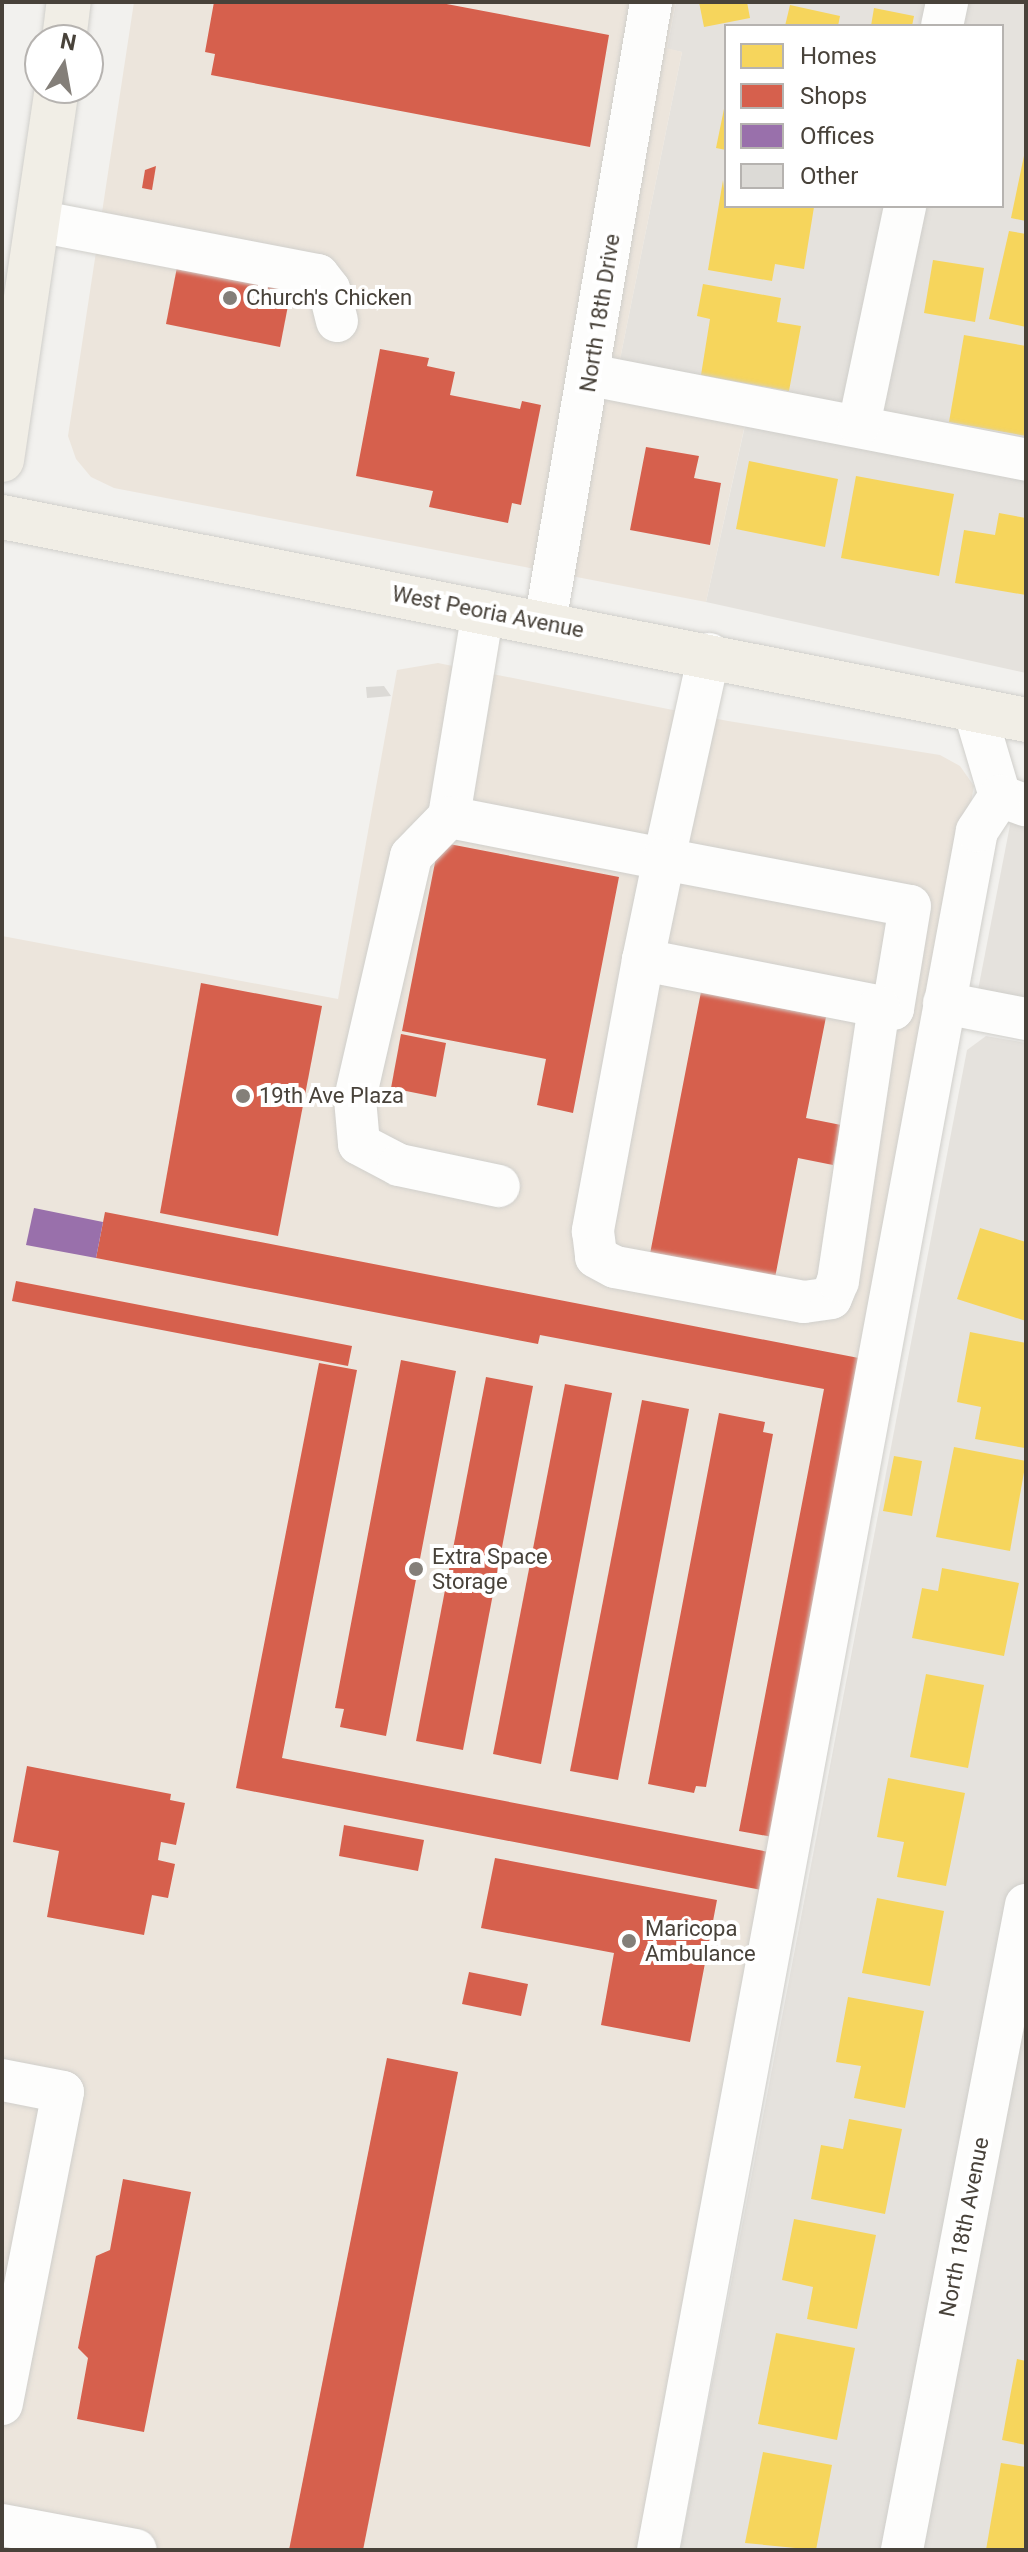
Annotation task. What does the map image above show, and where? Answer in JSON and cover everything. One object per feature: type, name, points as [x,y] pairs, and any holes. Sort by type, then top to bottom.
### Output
[{"type":"main road","points":[[66,24],[69,2]]},
{"type":"main road","points":[[2,460],[55,104]]},
{"type":"main road","name":"West Peoria Avenue","points":[[2,517],[709,654],[1026,720]]},
{"type":"street","name":"North 18th Drive","points":[[545,623],[590,375],[651,2]]},
{"type":"street","points":[[942,24],[947,2]]},
{"type":"street","points":[[859,425],[905,208]]},
{"type":"street","points":[[37,221],[318,275],[329,289],[337,321]]},
{"type":"street","points":[[590,375],[1026,460]]},
{"type":"street","points":[[483,611],[449,817],[411,856],[355,1099],[359,1144],[399,1165],[499,1186]]},
{"type":"street","points":[[709,654],[643,960],[593,1231],[596,1257],[615,1267],[804,1302],[831,1298],[838,1281],[879,1007]]},
{"type":"street","points":[[658,2550],[977,831],[1013,801],[974,709]]},
{"type":"street","points":[[449,817],[910,906],[893,1009],[643,960]]},
{"type":"street","points":[[944,1003],[1026,1019]]},
{"type":"street","name":"North 18th Avenue","points":[[902,2550],[1026,1905]]},
{"type":"street","points":[[2,2080],[63,2092],[2,2404]]},
{"type":"street","points":[[2,2525],[136,2550]]},
{"type":"shaded area","points":[[134,2],[676,2],[667,48],[682,52],[613,394],[746,420],[706,602],[114,488],[91,477],[76,459],[68,436]]},
{"type":"shaded area","points":[[676,2],[1026,2],[1026,673],[706,602],[746,421],[613,394],[682,52],[667,49]]},
{"type":"shaded area","points":[[438,663],[728,721],[940,755],[960,766],[974,786],[642,2550],[2,2550],[2,936],[338,999],[397,670]]},
{"type":"shaded area","points":[[1011,820],[1026,823],[1026,999],[978,990]]},
{"type":"shaded area","points":[[986,1036],[1026,1043],[1026,2550],[680,2550],[967,1050]]},
{"type":"building: Homes","points":[[699,2],[747,2],[750,18],[704,27]]},
{"type":"building: Homes","points":[[790,5],[840,16],[838,24],[785,24]]},
{"type":"building: Homes","points":[[874,8],[914,16],[912,24],[871,24]]},
{"type":"building: Homes","points":[[724,109],[724,150],[716,148]]},
{"type":"building: Homes","points":[[1026,151],[1026,221],[1011,218]]},
{"type":"building: Homes","points":[[723,180],[724,208],[814,208],[804,269],[775,264],[772,281],[708,270]]},
{"type":"building: Homes","points":[[1009,231],[1026,234],[1026,327],[989,319]]},
{"type":"building: Homes","points":[[933,260],[984,268],[975,322],[924,313]]},
{"type":"building: Homes","points":[[703,284],[781,298],[777,322],[801,326],[789,391],[701,375],[710,319],[697,316]]},
{"type":"building: Homes","points":[[964,335],[1026,346],[1026,436],[949,422]]},
{"type":"building: Homes","points":[[749,461],[838,479],[825,547],[736,529]]},
{"type":"building: Homes","points":[[856,476],[954,494],[939,576],[841,558]]},
{"type":"building: Homes","points":[[999,513],[1026,518],[1026,595],[955,583],[964,530],[995,535]]},
{"type":"building: Homes","points":[[980,1228],[1026,1242],[1026,1321],[957,1299]]},
{"type":"building: Homes","points":[[970,1332],[1026,1343],[1025,1448],[975,1439],[981,1407],[957,1402]]},
{"type":"building: Homes","points":[[954,1447],[1026,1461],[1010,1551],[936,1537]]},
{"type":"building: Homes","points":[[894,1456],[922,1461],[912,1516],[883,1511]]},
{"type":"building: Homes","points":[[942,1568],[1019,1583],[1004,1656],[912,1638],[922,1588],[938,1591]]},
{"type":"building: Homes","points":[[926,1674],[984,1685],[968,1768],[910,1757]]},
{"type":"building: Homes","points":[[888,1778],[965,1793],[946,1886],[897,1877],[904,1842],[877,1837]]},
{"type":"building: Homes","points":[[877,1898],[944,1911],[930,1986],[862,1973]]},
{"type":"building: Homes","points":[[848,1997],[924,2011],[905,2108],[854,2098],[861,2066],[836,2062]]},
{"type":"building: Homes","points":[[849,2119],[902,2129],[885,2214],[811,2199],[821,2145],[843,2149]]},
{"type":"building: Homes","points":[[794,2219],[876,2235],[857,2329],[807,2319],[813,2287],[782,2280]]},
{"type":"building: Homes","points":[[776,2333],[855,2348],[837,2440],[758,2424]]},
{"type":"building: Homes","points":[[1017,2359],[1026,2361],[1026,2445],[1002,2440]]},
{"type":"building: Homes","points":[[763,2452],[832,2465],[816,2550],[745,2543]]},
{"type":"building: Homes","points":[[1001,2463],[1026,2467],[1026,2550],[986,2550]]},
{"type":"building: Shops","points":[[214,2],[436,2],[609,35],[590,147],[211,75],[215,54],[205,52]]},
{"type":"building: Shops","points":[[156,166],[152,190],[142,188],[145,170]]},
{"type":"building: Shops","name":"Church's Chicken","points":[[178,262],[292,285],[280,347],[166,324]]},
{"type":"building: Shops","points":[[380,349],[429,358],[427,366],[455,372],[450,395],[520,409],[522,401],[541,405],[521,505],[512,503],[508,523],[429,507],[433,491],[356,476]]},
{"type":"building: Shops","points":[[646,447],[699,456],[694,478],[721,483],[710,545],[630,530]]},
{"type":"building: Shops","points":[[439,842],[619,877],[573,1113],[537,1105],[546,1059],[402,1031]]},
{"type":"building: Shops","name":"19th Ave Plaza","points":[[201,983],[322,1006],[278,1236],[160,1213]]},
{"type":"building: Shops","points":[[701,992],[826,1017],[806,1118],[841,1125],[833,1165],[798,1158],[774,1283],[649,1259]]},
{"type":"building: Shops","points":[[401,1034],[446,1043],[436,1097],[391,1088]]},
{"type":"building: Shops","points":[[105,1212],[869,1360],[773,1837],[739,1831],[824,1389],[540,1335],[538,1344],[96,1258]]},
{"type":"building: Shops","points":[[16,1281],[352,1346],[348,1366],[12,1301]]},
{"type":"building: Shops","points":[[401,1360],[456,1371],[386,1736],[340,1727],[344,1709],[335,1708]]},
{"type":"building: Shops","points":[[319,1363],[357,1370],[282,1758],[774,1853],[766,1891],[236,1788]]},
{"type":"building: Shops","points":[[486,1377],[533,1386],[463,1750],[416,1741]]},
{"type":"building: Shops","points":[[565,1384],[612,1393],[541,1764],[493,1754]]},
{"type":"building: Shops","points":[[642,1400],[689,1409],[618,1780],[570,1771]]},
{"type":"building: Shops","points":[[719,1413],[765,1422],[763,1432],[773,1434],[706,1787],[696,1786],[694,1793],[648,1784]]},
{"type":"building: Shops","points":[[27,1766],[171,1794],[170,1800],[185,1803],[176,1845],[161,1842],[158,1860],[175,1864],[168,1898],[152,1895],[144,1935],[47,1917],[59,1851],[13,1842]]},
{"type":"building: Shops","points":[[344,1825],[424,1840],[418,1871],[339,1856]]},
{"type":"building: Shops","name":"Maricopa Ambulance","points":[[495,1858],[717,1900],[690,2042],[601,2025],[614,1953],[481,1928]]},
{"type":"building: Shops","points":[[469,1972],[528,1984],[521,2016],[462,2004]]},
{"type":"building: Shops","points":[[387,2058],[458,2072],[363,2550],[289,2550]]},
{"type":"building: Shops","points":[[123,2179],[191,2192],[144,2432],[77,2419],[88,2358],[78,2348],[96,2256],[110,2250]]},
{"type":"building: Offices","points":[[34,1208],[103,1222],[96,1258],[26,1245]]},
{"type":"building: Other","points":[[384,686],[391,696],[367,698],[366,687]]},
{"type":"place","name":"Church's Chicken","points":[[230,298]]},
{"type":"place","name":"19th Ave Plaza","points":[[243,1096]]},
{"type":"place","name":"Extra Space Storage","points":[[416,1569]]},
{"type":"place","name":"Maricopa Ambulance","points":[[629,1941]]}]
